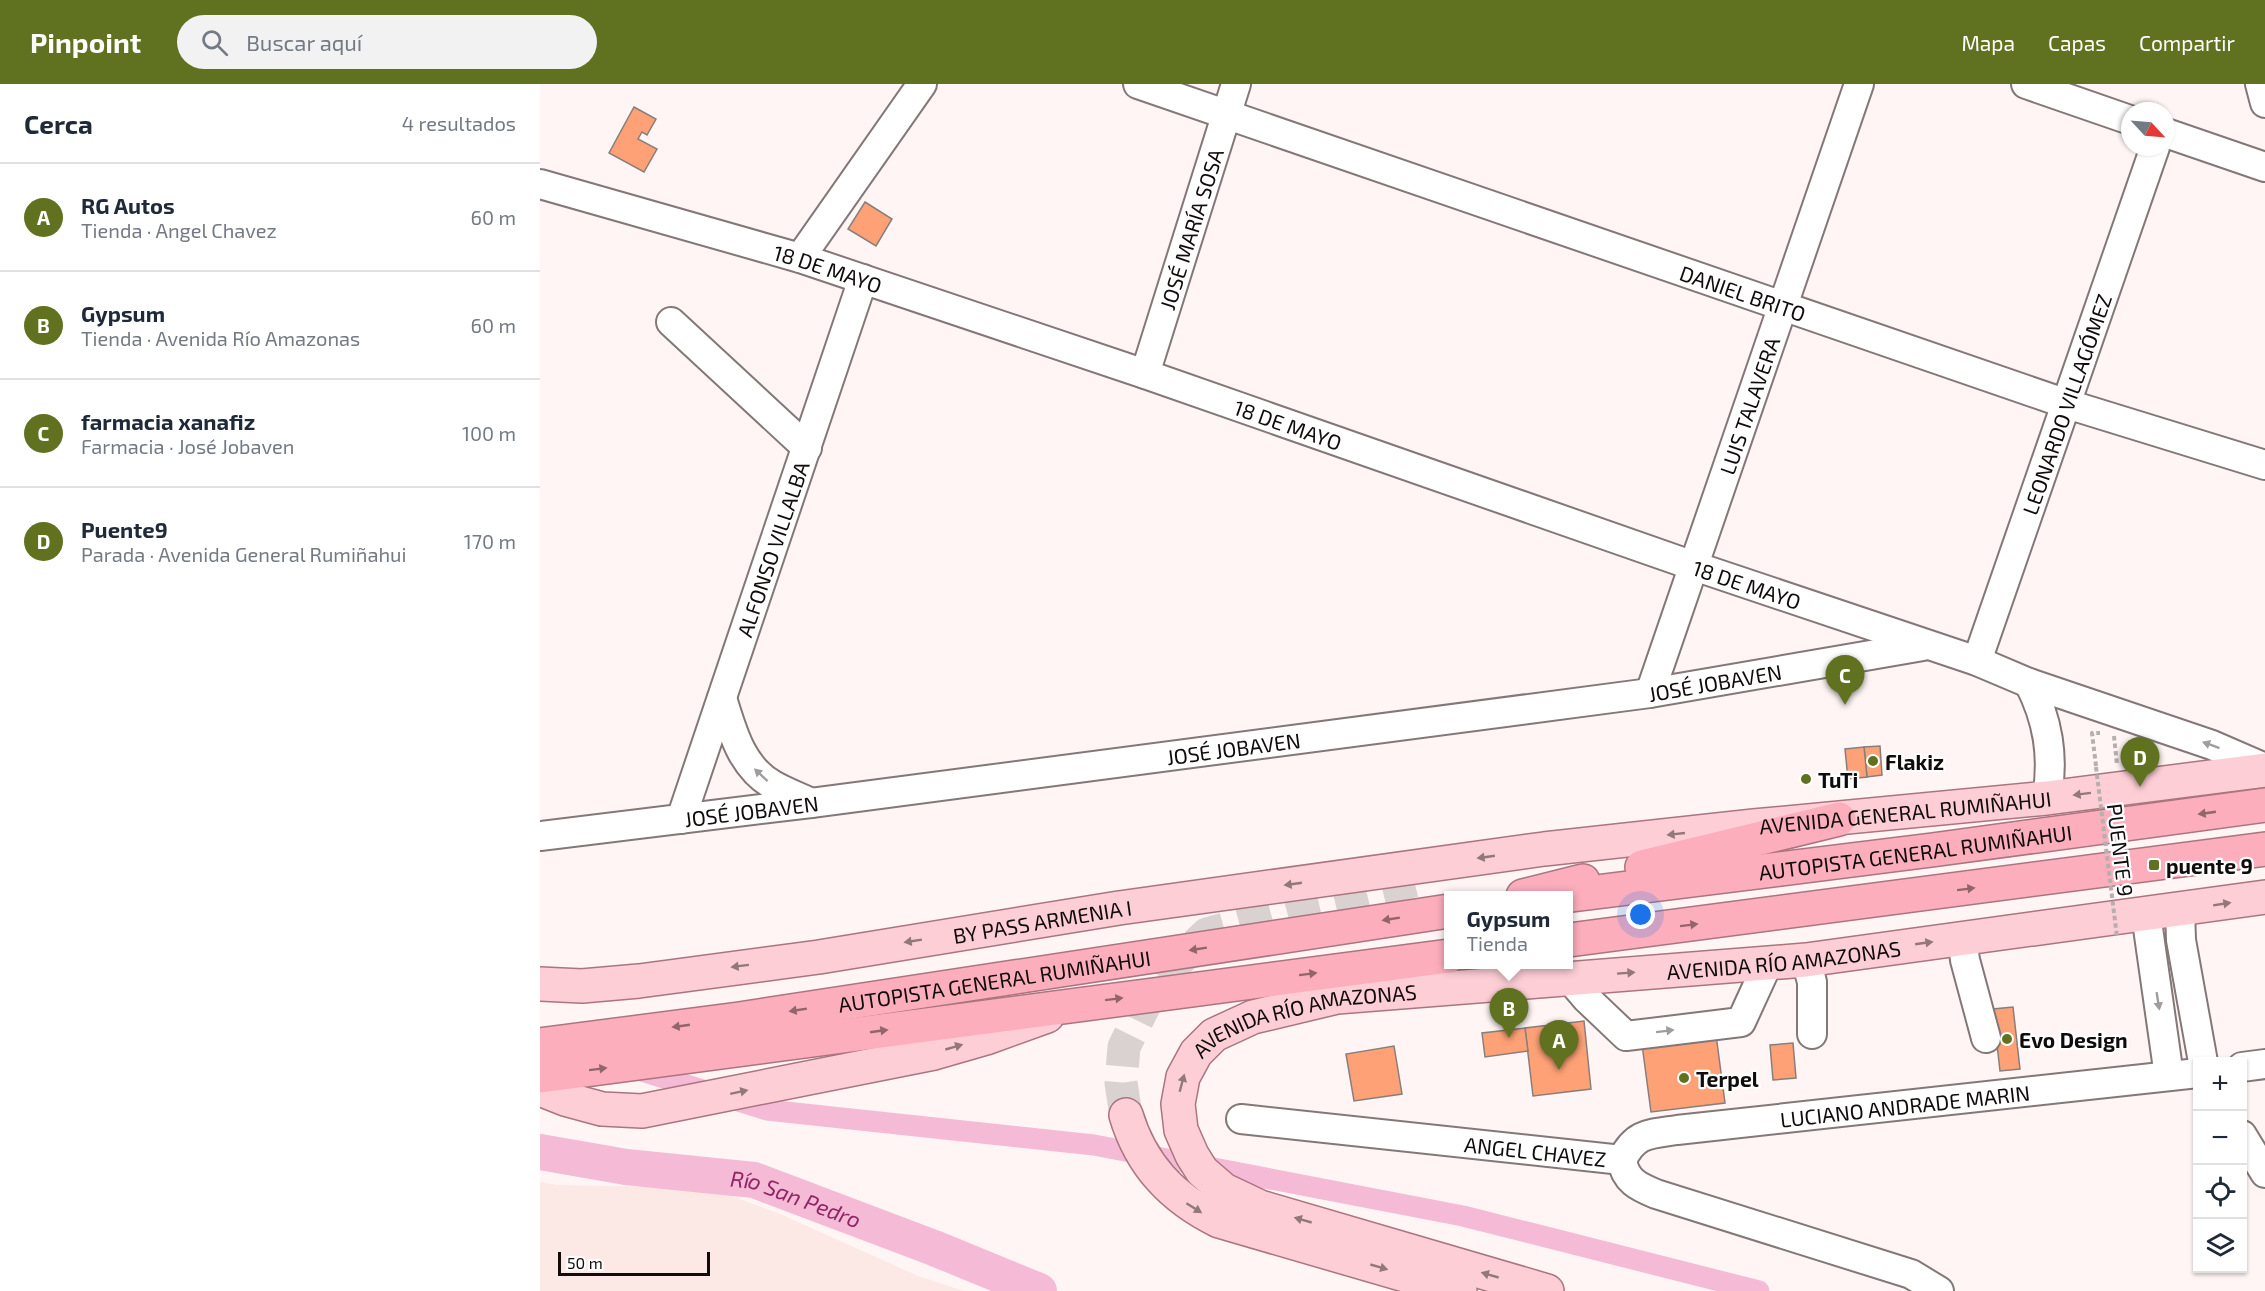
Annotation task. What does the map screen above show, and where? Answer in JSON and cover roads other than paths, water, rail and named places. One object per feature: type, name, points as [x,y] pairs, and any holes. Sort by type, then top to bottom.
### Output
[{"type":"highway","name":"AUTOPISTA GENERAL RUMIÑAHUI","points":[[1573,895],[2265,805]]},
{"type":"highway","points":[[1544,891],[1839,819]]},
{"type":"highway","name":"AUTOPISTA GENERAL RUMIÑAHUI","points":[[1573,939],[2265,849]]},
{"type":"highway","name":"AUTOPISTA GENERAL RUMIÑAHUI","points":[[540,1076],[738,1034],[1444,911]]},
{"type":"highway","name":"AUTOPISTA GENERAL RUMIÑAHUI","points":[[540,1045],[738,1034],[1080,1004],[1444,957]]},
{"type":"main road","name":"AVENIDA GENERAL RUMIÑAHUI","points":[[1532,852],[1754,826],[2047,798],[2265,769]]},
{"type":"main road","name":"BY PASS ARMENIA I","points":[[540,984],[582,987],[639,981],[819,957],[1119,908],[1532,852]]},
{"type":"main road","name":"AVENIDA RÍO AMAZONAS","points":[[1546,1291],[1260,1207],[1224,1190],[1202,1171],[1185,1140],[1180,1123],[1178,1104],[1183,1077],[1196,1053],[1214,1035],[1225,1028],[1253,1017],[1337,997],[1806,960],[2265,897]]},
{"type":"main road","points":[[540,1089],[565,1099],[602,1109],[642,1111],[934,1053],[986,1038],[1080,1004]]},
{"type":"main road","points":[[1126,1115],[1137,1145],[1151,1169],[1180,1199],[1198,1211],[1219,1221],[1460,1291]]},
{"type":"street","points":[[800,258],[922,84]]},
{"type":"street","name":"DANIEL BRITO","points":[[1138,84],[2067,404],[2265,465]]},
{"type":"street","name":"JOSÉ MARÍA SOSA","points":[[1145,374],[1236,84]]},
{"type":"street","name":"LUIS TALAVERA","points":[[1650,693],[1860,84]]},
{"type":"street","points":[[2026,84],[2121,117]]},
{"type":"street","points":[[2260,84],[2265,103]]},
{"type":"street","points":[[2175,136],[2265,167]]},
{"type":"street","name":"LEONARDO VILLAGÓMEZ","points":[[1977,661],[2152,156]]},
{"type":"street","name":"18 DE MAYO","points":[[540,184],[800,258],[1145,374],[1694,566],[1977,661],[2029,683],[2212,746],[2265,769]]},
{"type":"street","name":"ALFONSO VILLALBA","points":[[681,819],[863,279]]},
{"type":"street","points":[[671,322],[807,448]]},
{"type":"street","name":"JOSÉ JOBAVEN","points":[[540,836],[811,803],[1650,693],[1925,645]]},
{"type":"street","points":[[2029,683],[2038,700],[2049,738],[2050,778],[2047,798]]},
{"type":"street","points":[[722,698],[734,736],[747,762],[771,784],[811,803]]},
{"type":"street","points":[[2180,910],[2181,940],[2202,1057]]},
{"type":"street","points":[[2146,914],[2169,1076]]},
{"type":"street","points":[[1962,937],[1965,960],[1986,1038]]},
{"type":"street","points":[[1806,960],[1812,982],[1812,1034]]},
{"type":"street","points":[[1569,978],[1593,1005],[1626,1036],[1741,1022],[1768,963]]},
{"type":"street","points":[[2247,1066],[2265,1064]]},
{"type":"street","name":"LUCIANO ANDRADE MARIN","points":[[1622,1161],[1630,1145],[1646,1136],[1661,1132],[2193,1074]]},
{"type":"street","name":"ANGEL CHAVEZ","points":[[1241,1119],[1622,1161],[1623,1168],[1632,1182],[1656,1194],[1911,1274],[1940,1291]]},
{"type":"street","points":[[2247,1143],[2265,1173]]},
{"type":"waterway","points":[[635,1069],[767,1110],[1094,1145],[1463,1216],[1759,1291]]},
{"type":"waterway","name":"Río San Pedro","points":[[540,1152],[626,1167],[754,1180],[934,1248],[1039,1291]]},
{"type":"tunnel","points":[[1126,1115],[1121,1083],[1124,1047],[1156,982],[1207,934],[1296,909],[1425,878]]},
{"type":"place","name":"farmacia xanafiz","points":[[1845,705]]},
{"type":"place","name":"Flakiz","points":[[1873,761]]},
{"type":"place","name":"TuTi","points":[[1806,779]]},
{"type":"place","name":"Puente9","points":[[2140,787]]},
{"type":"place","name":"puente 9","points":[[2154,865]]},
{"type":"place","name":"Gypsum","points":[[1509,1038]]},
{"type":"place","name":"Evo Design","points":[[2007,1039]]},
{"type":"place","name":"RG Autos","points":[[1559,1070]]},
{"type":"place","name":"Terpel","points":[[1684,1078]]}]
